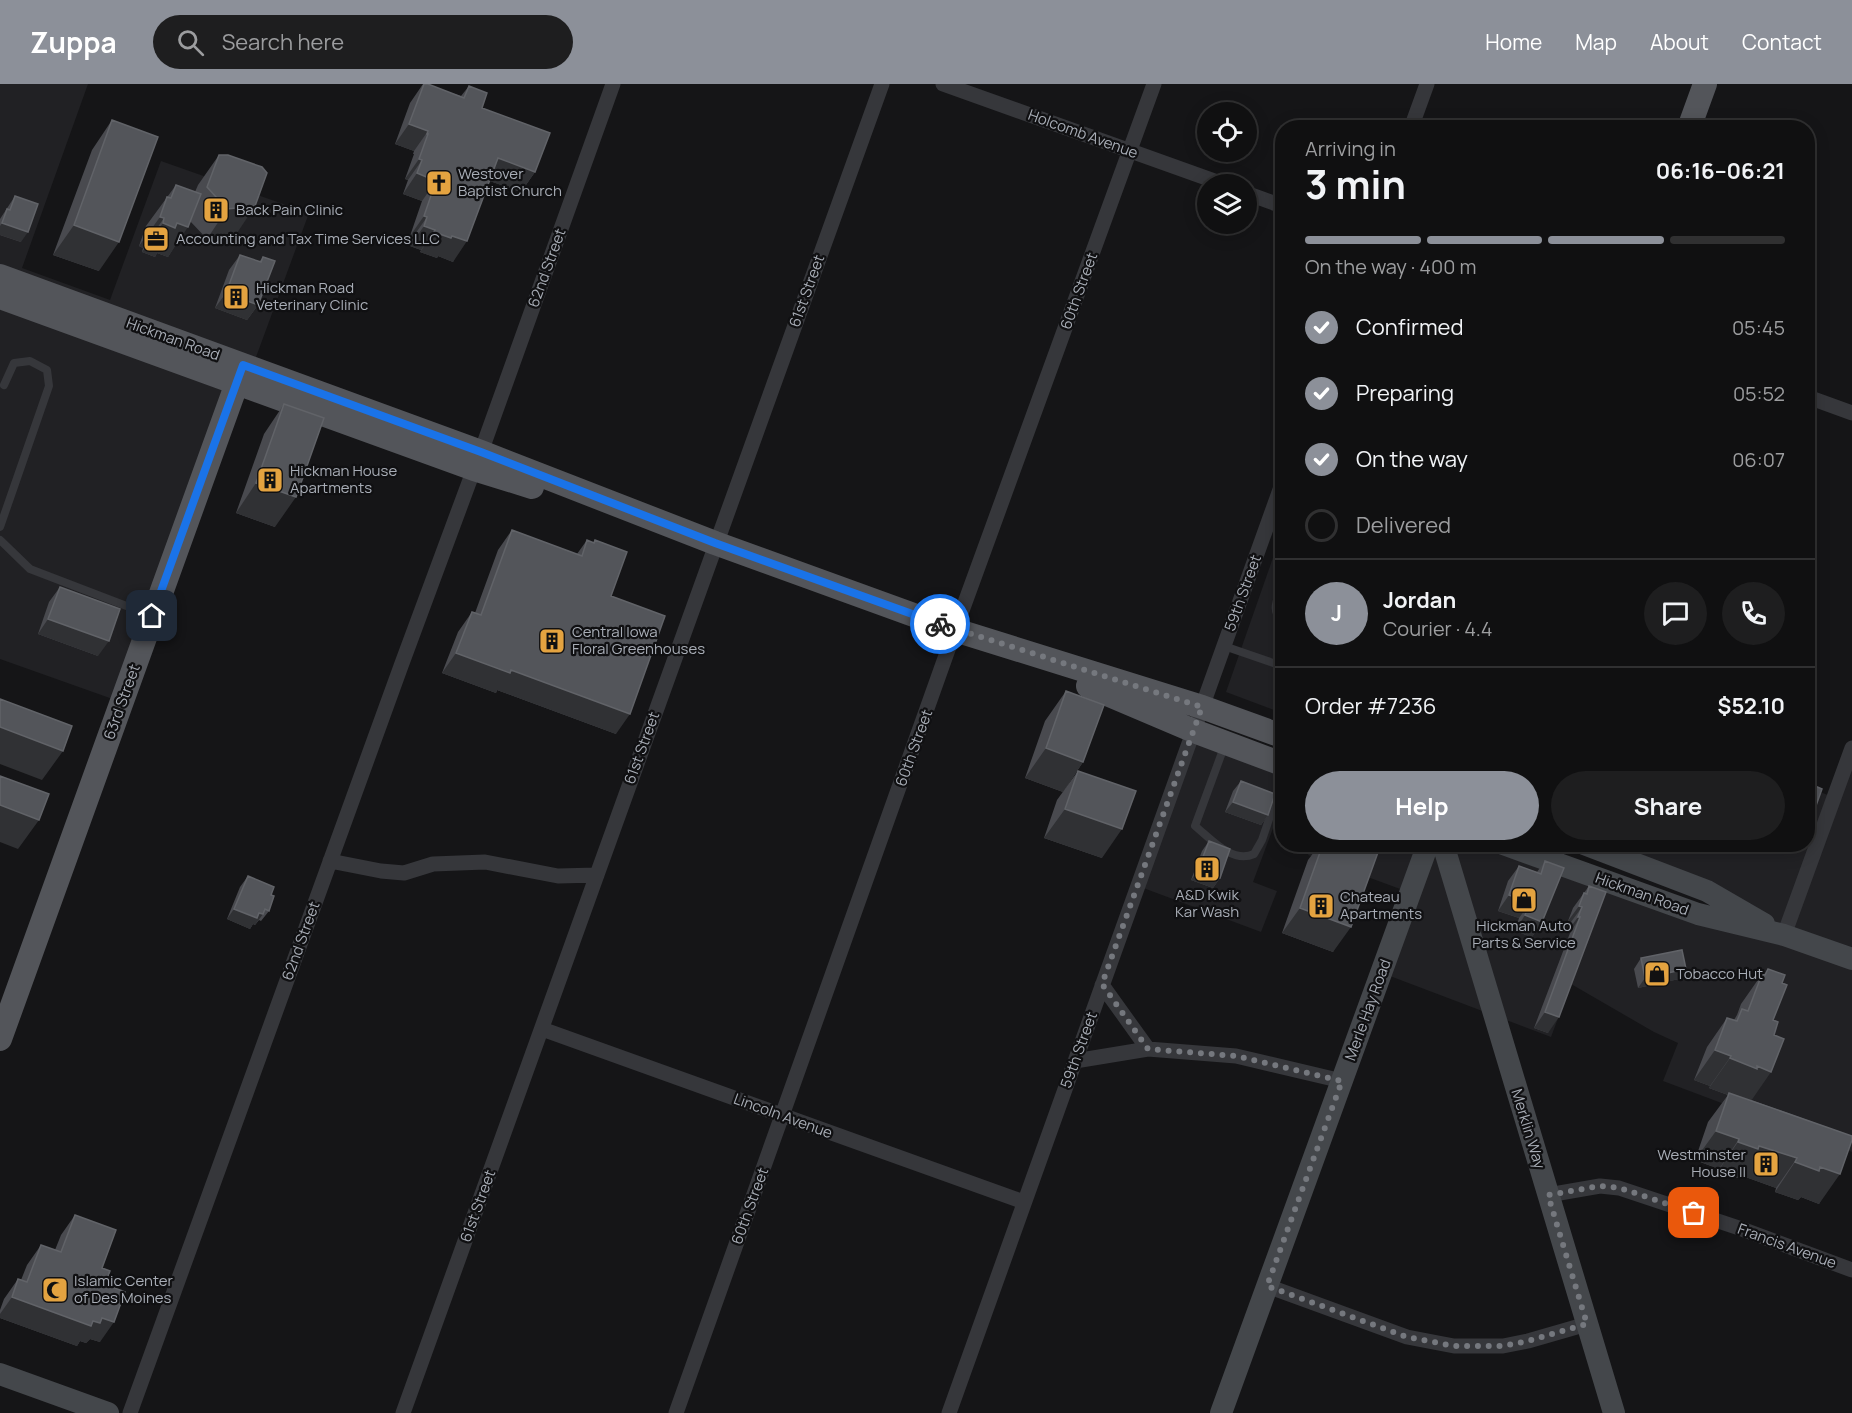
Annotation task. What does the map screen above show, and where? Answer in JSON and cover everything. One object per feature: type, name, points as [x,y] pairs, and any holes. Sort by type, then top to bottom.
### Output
[{"type":"main road","points":[[1692,120],[1705,84]]},
{"type":"main road","name":"Hickman Road","points":[[0,276],[240,374],[478,461],[956,630],[1202,707],[1275,733]]},
{"type":"main road","name":"Hickman Road","points":[[0,297],[240,374]]},
{"type":"main road","name":"63rd Street","points":[[0,1039],[240,374]]},
{"type":"main road","name":"Hickman Road","points":[[956,630],[1194,731],[1275,761]]},
{"type":"main road","name":"Merle Hay Road","points":[[1221,1413],[1425,852]]},
{"type":"main road","name":"Merklin Way","points":[[1445,852],[1614,1413]]},
{"type":"main road","name":"Hickman Road","points":[[1525,852],[1698,914],[1784,935],[1852,959]]},
{"type":"main road","name":"Hickman Road","points":[[1609,852],[1707,891],[1784,935]]},
{"type":"main road","points":[[0,1374],[108,1413]]},
{"type":"street","name":"62nd Street","points":[[130,1413],[478,461],[613,84]]},
{"type":"street","name":"61st Street","points":[[403,1413],[882,84]]},
{"type":"street","name":"Holcomb Avenue","points":[[943,84],[1197,175]]},
{"type":"street","name":"60th Street","points":[[676,1413],[1154,84]]},
{"type":"street","points":[[1414,120],[1426,84]]},
{"type":"street","points":[[1257,197],[1275,203]]},
{"type":"street","points":[[1815,400],[1852,413]]},
{"type":"street","name":"59th Street","points":[[949,1413],[1275,504]]},
{"type":"street","points":[[1815,850],[1852,748]]},
{"type":"street","points":[[1784,935],[1814,852]]},
{"type":"street","points":[[330,861],[404,873],[433,864],[485,862],[558,876],[597,875]]},
{"type":"street","points":[[1102,984],[1148,1049]]},
{"type":"street","name":"Lincoln Avenue","points":[[542,1029],[1024,1202]]},
{"type":"street","points":[[1075,1061],[1148,1049],[1236,1056],[1342,1081]]},
{"type":"street","name":"Francis Avenue","points":[[1548,1195],[1600,1186],[1620,1188],[1852,1270]]},
{"type":"street","points":[[1267,1286],[1407,1337],[1454,1346],[1503,1346],[1587,1324]]},
{"type":"lane","points":[[0,527],[49,386],[46,370],[30,361],[14,363],[4,386]]},
{"type":"lane","points":[[0,540],[30,569],[152,616]]},
{"type":"lane","points":[[1224,646],[1275,664]]},
{"type":"lane","points":[[1226,743],[1195,826],[1224,850],[1242,857],[1254,854],[1262,840],[1275,802]]},
{"type":"shaded area","points":[[0,84],[88,84],[22,268],[110,300],[161,161],[309,213],[252,368],[0,276]]},
{"type":"shaded area","points":[[0,297],[237,383],[121,702],[0,659]]},
{"type":"shaded area","points":[[1275,552],[1275,710],[1226,692]]},
{"type":"shaded area","points":[[1194,731],[1275,761],[1275,823],[1253,882],[1277,891],[1261,932],[1138,886]]},
{"type":"shaded area","points":[[1852,767],[1852,1152],[1663,1081],[1678,1043],[1654,1032],[1571,984],[1551,1037],[1382,973],[1411,893],[1308,855],[1309,852],[1525,852],[1781,934],[1599,852],[1815,852],[1815,790],[1834,797]]},
{"type":"building","name":"Westover Baptist Church","points":[[424,84],[464,98],[469,86],[487,93],[482,108],[550,133],[535,172],[498,158],[467,241],[452,236],[451,238],[424,226],[427,217],[424,216],[436,181],[417,173],[428,131],[409,124]]},
{"type":"building","points":[[112,120],[158,137],[119,242],[74,225]]},
{"type":"building","points":[[219,155],[228,155],[262,167],[267,173],[255,206],[227,209],[207,187]]},
{"type":"building","points":[[176,185],[201,194],[188,227],[177,223],[175,228],[163,223],[164,218],[160,217],[167,197],[171,198]]},
{"type":"building","points":[[15,196],[38,204],[28,232],[2,223]]},
{"type":"building","points":[[240,255],[261,262],[263,257],[275,261],[258,305],[226,293]]},
{"type":"building","points":[[284,404],[324,418],[296,497],[256,483]]},
{"type":"building","name":"Central Iowa Floral Greenhouses","points":[[512,530],[582,556],[587,540],[594,543],[595,540],[627,552],[611,596],[665,616],[630,714],[511,670],[510,673],[456,653],[472,612],[481,615]]},
{"type":"building","points":[[60,587],[120,609],[109,641],[48,619]]},
{"type":"building","points":[[1066,691],[1104,705],[1083,762],[1046,748]]},
{"type":"building","points":[[0,699],[72,726],[63,751],[0,727]]},
{"type":"building","points":[[1078,771],[1136,791],[1122,829],[1065,809]]},
{"type":"building","points":[[0,776],[49,794],[39,820],[0,805]]},
{"type":"building","points":[[1241,781],[1275,794],[1268,815],[1233,802]]},
{"type":"building","points":[[1815,786],[1822,789],[1815,808]]},
{"type":"building","points":[[1209,841],[1230,849],[1220,878],[1198,870]]},
{"type":"building","points":[[1320,852],[1378,852],[1351,927],[1300,908]]},
{"type":"building","points":[[1545,861],[1564,868],[1542,922],[1525,915],[1530,903],[1509,895],[1519,866],[1541,874]]},
{"type":"building","points":[[248,876],[274,887],[271,895],[274,896],[269,911],[265,909],[263,914],[259,913],[257,918],[234,909]]},
{"type":"building","points":[[1589,886],[1606,892],[1559,1017],[1545,1012],[1580,917],[1578,917],[1582,907],[1579,906]]},
{"type":"building","points":[[1682,950],[1686,969],[1645,978],[1641,958]]},
{"type":"building","points":[[1768,969],[1785,975],[1782,983],[1787,985],[1773,1020],[1778,1022],[1774,1035],[1784,1039],[1771,1072],[1757,1066],[1757,1069],[1715,1050],[1727,1018],[1737,1021],[1742,1009],[1748,1011],[1762,974],[1765,975]]},
{"type":"building","points":[[1729,1093],[1852,1136],[1840,1174],[1820,1167],[1819,1171],[1795,1162],[1797,1158],[1759,1146],[1758,1149],[1716,1131]]},
{"type":"building","name":"Islamic Center of Des Moines","points":[[75,1215],[116,1230],[102,1268],[110,1271],[105,1284],[125,1292],[114,1322],[102,1318],[100,1323],[93,1321],[91,1326],[12,1297],[18,1279],[27,1282],[41,1245],[61,1252]]},
{"type":"way so far","points":[[940,624],[1202,707],[1102,984],[1148,1049],[1236,1056],[1342,1081],[1267,1286],[1407,1337],[1454,1346],[1503,1346],[1587,1324],[1548,1195],[1600,1186],[1620,1188],[1694,1213]]},
{"type":"place","name":"Westover Baptist Church","points":[[439,183]]},
{"type":"place","name":"Back Pain Clinic","points":[[216,210]]},
{"type":"place","name":"Accounting and Tax Time Services LLC","points":[[156,239]]},
{"type":"place","name":"Hickman Road Veterinary Clinic","points":[[236,297]]},
{"type":"place","name":"Hickman House Apartments","points":[[270,480]]},
{"type":"place","name":"Central Iowa Floral Greenhouses","points":[[552,641]]},
{"type":"place","name":"A&D Kwik Kar Wash","points":[[1207,869]]},
{"type":"place","name":"Hickman Auto Parts & Service","points":[[1524,900]]},
{"type":"place","name":"Chateau Apartments","points":[[1321,906]]},
{"type":"place","name":"Tobacco Hut","points":[[1657,974]]},
{"type":"place","name":"Westminster House II","points":[[1766,1164]]},
{"type":"place","name":"Islamic Center of Des Moines","points":[[55,1290]]},
{"type":"route","points":[[152,616],[243,365],[481,452],[715,543],[940,624]]}]
